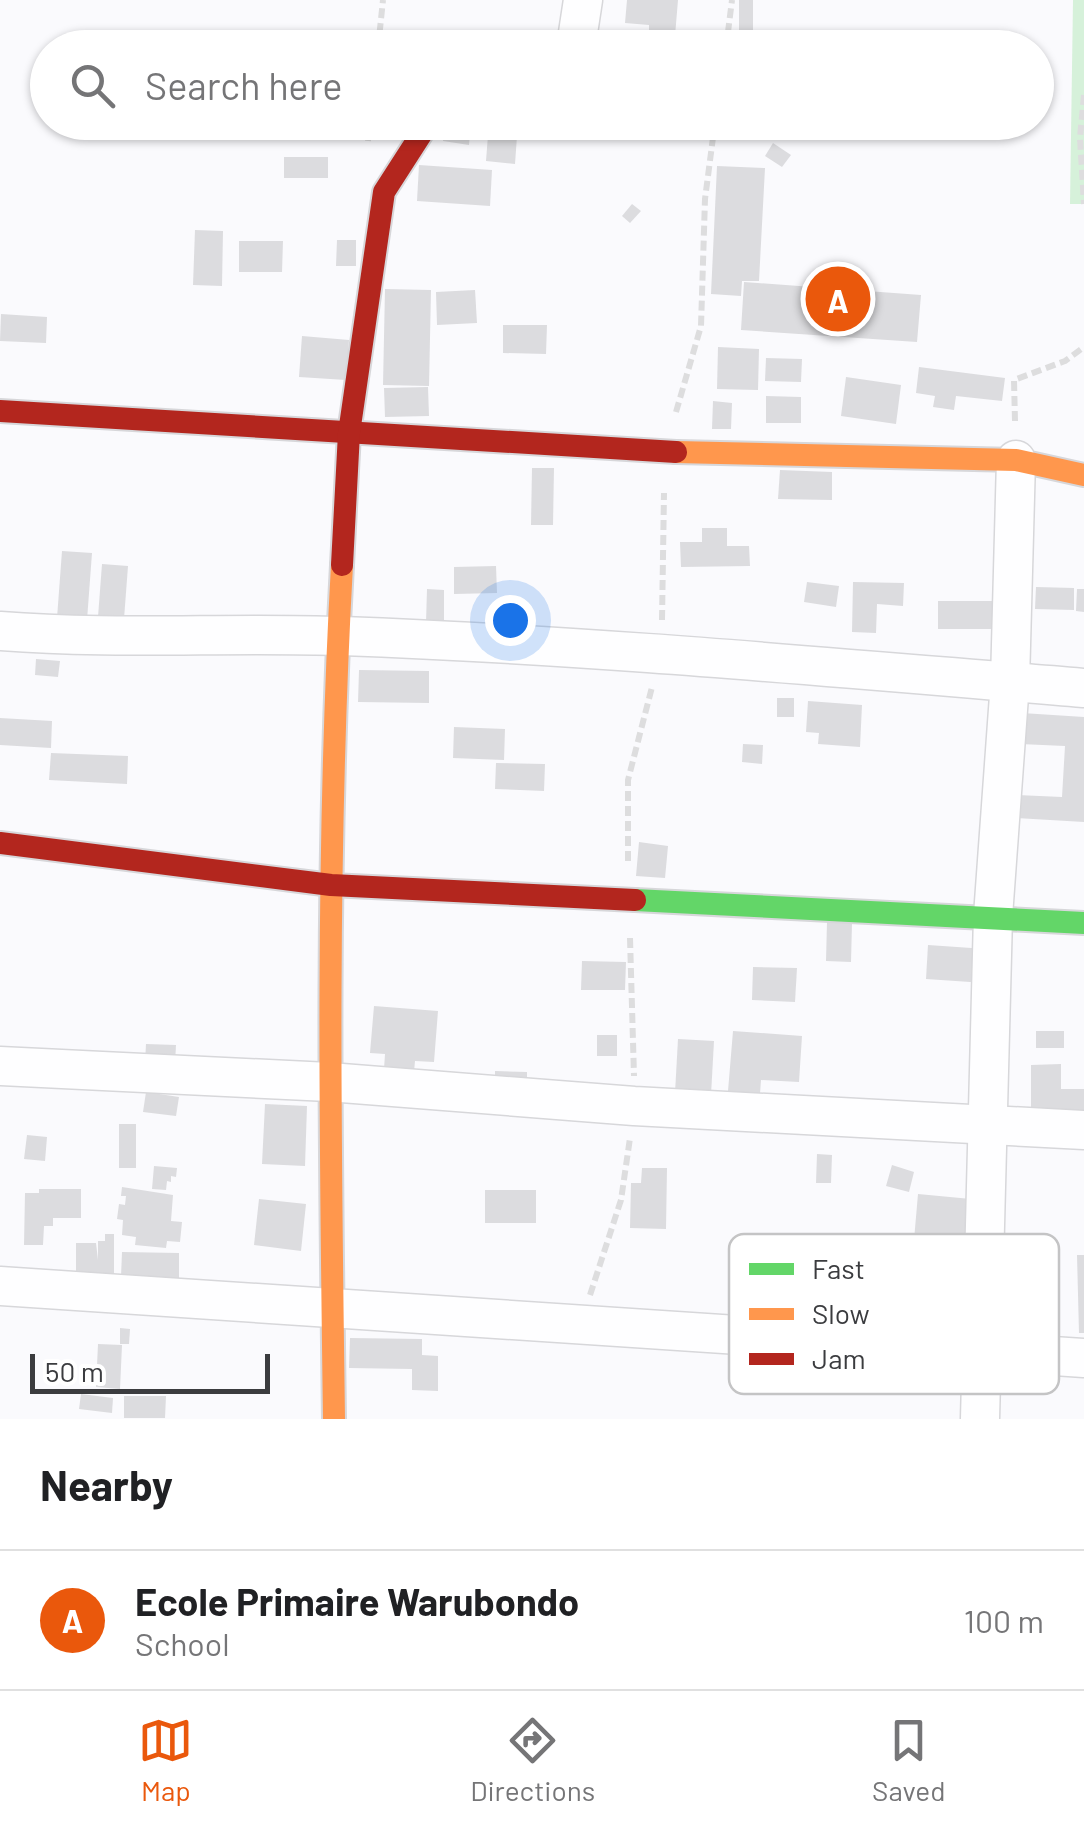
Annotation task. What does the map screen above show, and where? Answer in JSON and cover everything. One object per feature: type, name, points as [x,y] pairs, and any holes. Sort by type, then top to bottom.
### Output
[{"type":"street","points":[[579,30],[583,0]]},
{"type":"street","points":[[334,1419],[330,885],[349,433],[384,192],[417,140]]},
{"type":"street","points":[[0,411],[665,452],[1016,460],[1084,475]]},
{"type":"street","points":[[985,1234],[992,916],[1010,682],[1016,460]]},
{"type":"street","points":[[0,631],[128,638],[338,636],[662,652],[1084,688]]},
{"type":"street","points":[[0,843],[330,885],[1084,923]]},
{"type":"street","points":[[0,1066],[329,1082],[634,1106],[1084,1130]]},
{"type":"street","points":[[0,1286],[729,1336]]},
{"type":"street","points":[[1059,1356],[1084,1358]]},
{"type":"path","points":[[380,30],[383,0]]},
{"type":"path","points":[[728,30],[732,0]]},
{"type":"path","points":[[1084,95],[1080,138],[1084,204]]},
{"type":"path","points":[[580,1327],[621,1200],[634,1106],[628,780],[662,652],[665,452],[701,326],[704,199],[712,140]]},
{"type":"path","points":[[1016,460],[1014,380],[1066,361],[1084,347]]},
{"type":"green space","points":[[1073,0],[1084,0],[1084,204],[1070,204]]},
{"type":"building","points":[[627,0],[678,0],[676,30],[649,30],[649,25],[625,23]]},
{"type":"building","points":[[739,0],[753,0],[753,30],[739,30]]},
{"type":"building","points":[[443,140],[469,140],[469,145]]},
{"type":"building","points":[[488,140],[517,140],[515,164],[486,161]]},
{"type":"building","points":[[773,143],[791,155],[782,167],[765,156]]},
{"type":"building","points":[[284,157],[328,157],[328,178],[284,178]]},
{"type":"building","points":[[419,165],[492,170],[490,206],[417,201]]},
{"type":"building","points":[[717,166],[765,168],[759,281],[742,281],[741,296],[711,294]]},
{"type":"building","points":[[632,204],[641,211],[630,223],[622,216]]},
{"type":"building","points":[[195,230],[223,231],[222,286],[193,285]]},
{"type":"building","points":[[337,240],[356,240],[356,266],[336,266]]},
{"type":"building","points":[[239,241],[283,241],[282,272],[239,272]]},
{"type":"building","points":[[744,282],[921,295],[917,342],[741,330]]},
{"type":"building","points":[[385,289],[431,290],[429,386],[383,385]]},
{"type":"building","points":[[475,290],[477,323],[437,325],[436,292]]},
{"type":"building","points":[[1,314],[47,317],[46,343],[0,341]]},
{"type":"building","points":[[503,325],[547,325],[546,354],[503,353]]},
{"type":"building","points":[[302,336],[349,340],[346,380],[299,377]]},
{"type":"building","points":[[718,347],[759,349],[758,390],[717,389]]},
{"type":"building","points":[[766,358],[802,359],[801,382],[765,381]]},
{"type":"building","points":[[919,367],[1005,378],[1002,401],[956,396],[954,410],[933,407],[935,396],[916,393]]},
{"type":"building","points":[[846,377],[901,385],[896,424],[841,416]]},
{"type":"building","points":[[428,387],[429,416],[385,417],[384,388]]},
{"type":"building","points":[[766,396],[801,397],[801,423],[766,423]]},
{"type":"building","points":[[713,401],[732,403],[731,429],[712,429]]},
{"type":"building","points":[[532,468],[554,468],[553,525],[531,525]]},
{"type":"building","points":[[780,470],[832,472],[832,500],[778,499]]},
{"type":"building","points":[[702,528],[727,528],[727,546],[749,546],[750,566],[681,567],[680,542],[702,542]]},
{"type":"building","points":[[62,551],[92,553],[87,620],[57,618]]},
{"type":"building","points":[[102,564],[128,566],[124,619],[98,617]]},
{"type":"building","points":[[496,566],[497,593],[454,594],[454,567]]},
{"type":"building","points":[[807,582],[839,586],[836,607],[804,602]]},
{"type":"building","points":[[853,582],[904,583],[903,606],[877,604],[876,633],[852,632]]},
{"type":"building","points":[[1036,587],[1074,588],[1074,610],[1035,609]]},
{"type":"building","points":[[427,589],[444,590],[444,624],[426,623]]},
{"type":"building","points":[[1077,589],[1084,589],[1084,612],[1076,611]]},
{"type":"building","points":[[938,601],[992,601],[992,629],[938,629]]},
{"type":"building","points":[[36,659],[60,661],[58,677],[35,675]]},
{"type":"building","points":[[359,670],[429,671],[429,703],[358,702]]},
{"type":"building","points":[[777,698],[794,698],[794,717],[777,717]]},
{"type":"building","points":[[808,701],[862,705],[860,747],[818,744],[819,733],[806,732]]},
{"type":"building","points":[[1022,713],[1084,717],[1084,822],[1015,818],[1017,795],[1062,797],[1065,746],[1020,744]]},
{"type":"building","points":[[0,718],[52,721],[51,748],[0,745]]},
{"type":"building","points":[[454,727],[505,729],[504,760],[453,758]]},
{"type":"building","points":[[743,744],[763,745],[762,764],[742,762]]},
{"type":"building","points":[[51,753],[128,756],[127,784],[49,780]]},
{"type":"building","points":[[496,763],[545,764],[544,791],[495,789]]},
{"type":"building","points":[[639,842],[668,846],[665,878],[636,876]]},
{"type":"building","points":[[827,922],[852,923],[851,962],[826,961]]},
{"type":"building","points":[[928,945],[986,949],[985,983],[926,979]]},
{"type":"building","points":[[582,961],[626,962],[625,990],[581,990]]},
{"type":"building","points":[[753,967],[797,968],[795,1002],[752,1000]]},
{"type":"building","points":[[374,1006],[438,1011],[434,1062],[415,1061],[414,1072],[384,1069],[385,1054],[370,1053]]},
{"type":"building","points":[[733,1031],[802,1036],[799,1082],[761,1080],[760,1094],[728,1091]]},
{"type":"building","points":[[1036,1031],[1064,1031],[1064,1048],[1036,1048]]},
{"type":"building","points":[[597,1035],[617,1035],[617,1056],[597,1056]]},
{"type":"building","points":[[678,1039],[714,1041],[711,1095],[675,1093]]},
{"type":"building","points":[[146,1044],[176,1045],[175,1064],[145,1063]]},
{"type":"building","points":[[1061,1064],[1061,1089],[1084,1089],[1084,1119],[1031,1119],[1031,1065]]},
{"type":"building","points":[[495,1071],[527,1072],[527,1092],[495,1091]]},
{"type":"building","points":[[146,1092],[179,1097],[176,1116],[143,1112]]},
{"type":"building","points":[[265,1104],[307,1106],[305,1166],[262,1164]]},
{"type":"building","points":[[119,1124],[136,1124],[136,1168],[119,1168]]},
{"type":"building","points":[[27,1135],[47,1137],[45,1161],[24,1159]]},
{"type":"building","points":[[817,1154],[832,1155],[831,1183],[816,1183]]},
{"type":"building","points":[[892,1165],[914,1172],[909,1192],[886,1186]]},
{"type":"building","points":[[154,1166],[177,1168],[176,1177],[167,1181],[166,1190],[152,1189]]},
{"type":"building","points":[[642,1168],[667,1168],[666,1229],[630,1228],[631,1183],[641,1183]]},
{"type":"building","points":[[122,1187],[173,1195],[171,1221],[182,1222],[180,1242],[167,1241],[166,1248],[135,1245],[136,1237],[122,1235],[123,1220],[117,1219],[119,1204],[125,1205]]},
{"type":"building","points":[[39,1189],[81,1189],[81,1218],[53,1218],[53,1226],[44,1226],[43,1245],[24,1245],[25,1193],[39,1193]]},
{"type":"building","points":[[485,1190],[536,1190],[536,1223],[485,1223]]},
{"type":"building","points":[[918,1194],[971,1199],[969,1234],[915,1234]]},
{"type":"building","points":[[259,1199],[306,1204],[301,1251],[254,1245]]},
{"type":"building","points":[[105,1234],[114,1234],[114,1275],[76,1279],[76,1243],[96,1243],[98,1260],[98,1241],[105,1241]]},
{"type":"building","points":[[122,1252],[179,1253],[179,1278],[121,1277]]},
{"type":"building","points":[[1077,1255],[1084,1255],[1084,1333],[1079,1333]]},
{"type":"building","points":[[120,1328],[130,1329],[129,1344],[120,1344]]},
{"type":"building","points":[[350,1338],[422,1339],[422,1355],[438,1356],[438,1391],[412,1390],[412,1369],[349,1368]]},
{"type":"building","points":[[98,1344],[122,1345],[120,1389],[96,1387]]},
{"type":"building","points":[[81,1394],[113,1398],[112,1413],[79,1409]]},
{"type":"building","points":[[124,1396],[166,1396],[165,1418],[124,1418]]},
{"type":"traffic: fast","points":[[635,900],[1084,923]]},
{"type":"traffic: slow","points":[[676,452],[1016,460],[1084,475]]},
{"type":"traffic: slow","points":[[334,1419],[331,885],[342,565]]},
{"type":"traffic: jam","points":[[342,565],[349,433],[384,192],[417,140]]},
{"type":"traffic: jam","points":[[0,411],[676,452]]},
{"type":"traffic: jam","points":[[0,843],[331,885],[635,900]]},
{"type":"place","name":"Ecole Primaire Warubondo","points":[[838,299]]}]
